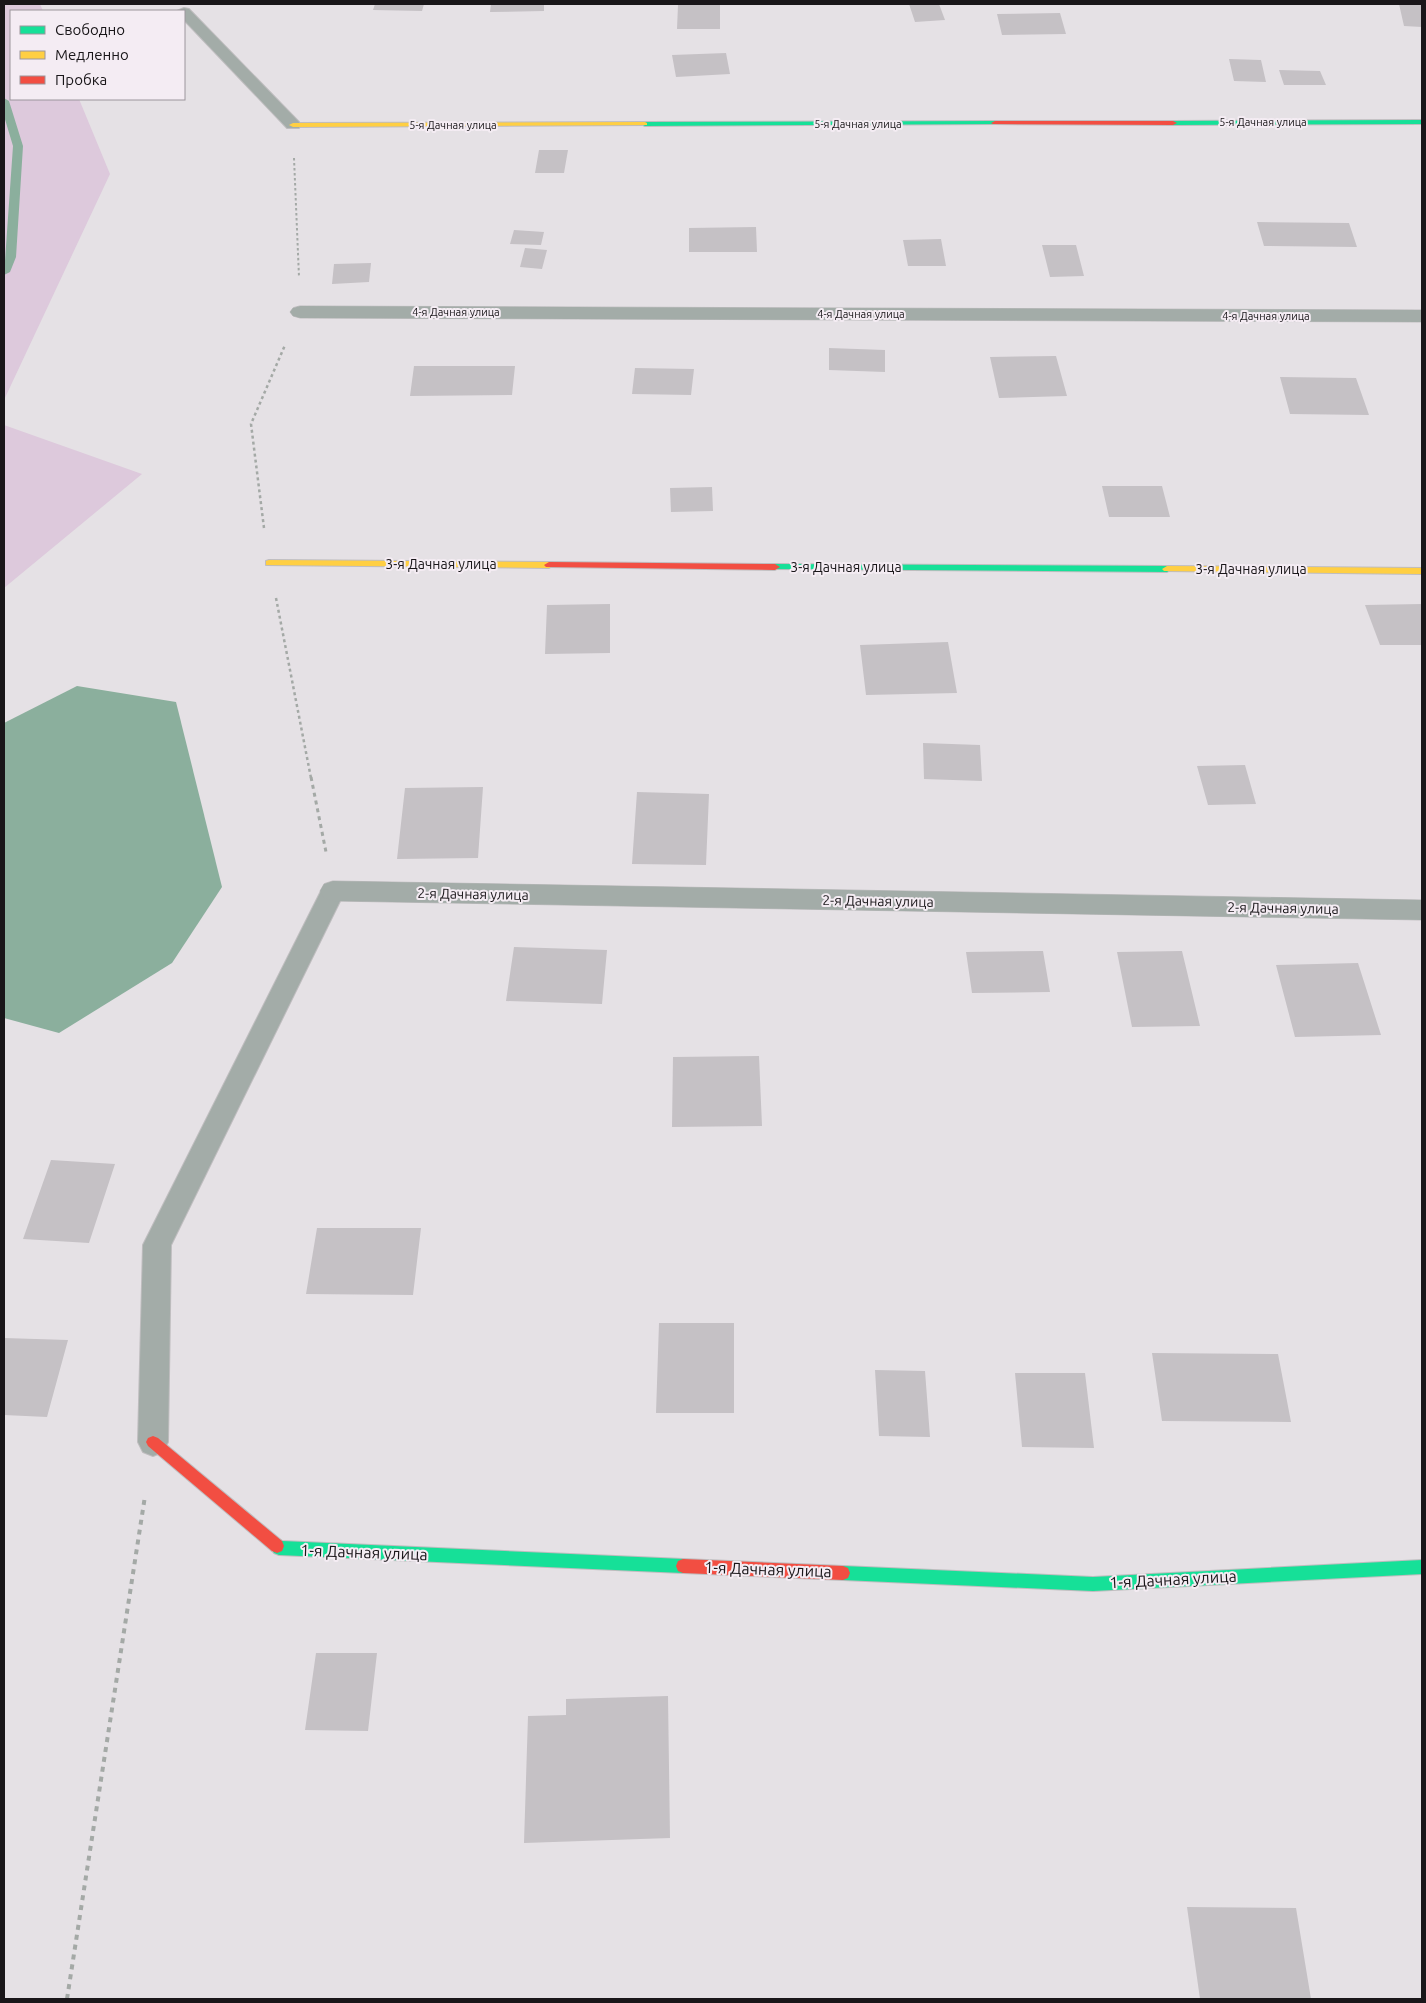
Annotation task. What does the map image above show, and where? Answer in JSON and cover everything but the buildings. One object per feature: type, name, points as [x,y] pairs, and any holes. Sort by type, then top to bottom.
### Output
[{"type":"street","name":"5-я Дачная улица","points":[[293,125],[1422,122]]},
{"type":"street","name":"4-я Дачная улица","points":[[300,312],[1422,316]]},
{"type":"street","name":"3-я Дачная улица","points":[[269,563],[1422,570]]},
{"type":"street","name":"2-я Дачная улица","points":[[333,892],[1422,910]]},
{"type":"street","name":"1-я Дачная улица","points":[[153,1442],[279,1548],[1093,1584],[1422,1566]]},
{"type":"lane","points":[[185,14],[293,125]]},
{"type":"lane","points":[[153,1442],[157,1246],[333,892]]},
{"type":"path","points":[[293,125],[300,312],[251,424],[269,563],[333,892]]},
{"type":"path","points":[[67,1999],[153,1442]]},
{"type":"shaded area","points":[[4,4],[40,4],[43,10],[10,10],[10,100],[79,100],[110,174],[4,400]]},
{"type":"shaded area","points":[[4,425],[142,474],[4,588]]},
{"type":"shaded area","points":[[77,686],[176,702],[222,887],[172,963],[59,1033],[4,1018],[4,723]]},
{"type":"waterway","points":[[4,101],[18,146],[10,257],[4,272]]},
{"type":"traffic: fast","points":[[1173,123],[1422,122]]},
{"type":"traffic: fast","points":[[645,124],[995,123]]},
{"type":"traffic: fast","points":[[775,567],[1167,569]]},
{"type":"traffic: fast","points":[[277,1546],[279,1548],[683,1566]]},
{"type":"traffic: fast","points":[[843,1573],[1093,1584],[1422,1567]]},
{"type":"traffic: slow","points":[[293,125],[645,124]]},
{"type":"traffic: slow","points":[[269,563],[549,565]]},
{"type":"traffic: slow","points":[[1167,569],[1422,571]]},
{"type":"traffic: jam","points":[[995,123],[1173,123]]},
{"type":"traffic: jam","points":[[549,565],[775,567]]},
{"type":"traffic: jam","points":[[153,1442],[277,1546]]},
{"type":"traffic: jam","points":[[683,1566],[843,1573]]}]
